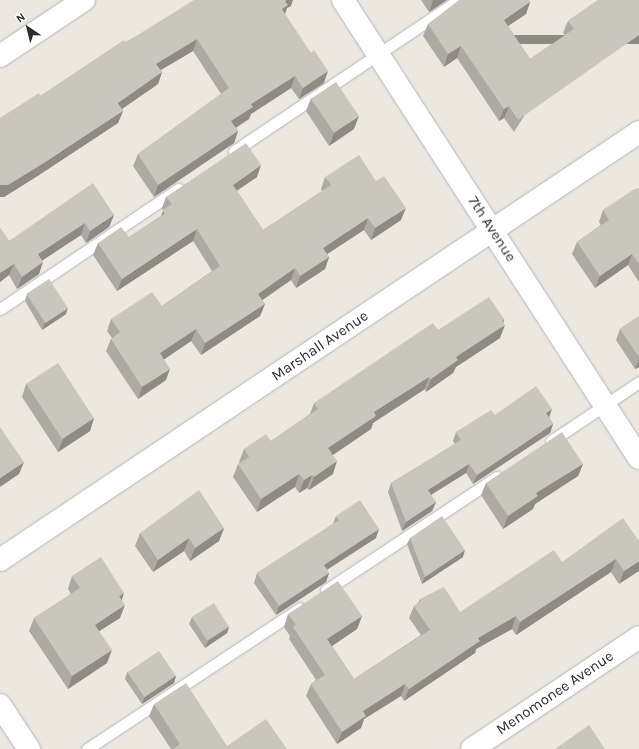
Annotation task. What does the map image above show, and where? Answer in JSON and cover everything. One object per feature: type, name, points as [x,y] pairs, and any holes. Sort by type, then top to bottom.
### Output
[{"type":"street","points":[[0,56],[84,0]]},
{"type":"street","name":"7th Avenue","points":[[343,0],[639,458]]},
{"type":"street","name":"Marshall Avenue","points":[[0,560],[639,132]]},
{"type":"street","name":"Menomonee Avenue","points":[[472,749],[639,637]]},
{"type":"street","points":[[0,704],[29,749]]},
{"type":"lane","points":[[225,158],[459,0]]},
{"type":"lane","points":[[0,309],[185,184]]},
{"type":"lane","points":[[538,450],[639,382]]},
{"type":"lane","points":[[87,749],[505,472]]},
{"type":"building","points":[[194,0],[286,0],[285,1],[288,5],[282,9],[311,53],[314,50],[328,71],[303,88],[295,76],[251,104],[253,107],[231,121],[238,131],[158,185],[138,154],[229,88],[197,39],[156,64],[162,72],[118,103],[123,111],[8,185],[0,185],[0,118],[39,93],[40,96],[124,40],[125,42],[136,36]]},
{"type":"building","points":[[459,0],[529,0],[530,2],[504,20],[530,59],[574,29],[568,21],[598,0],[639,0],[639,35],[518,120],[509,106],[504,109],[461,46],[448,54],[428,24]]},
{"type":"building","points":[[336,82],[359,116],[334,133],[311,99]]},
{"type":"building","points":[[246,143],[261,165],[233,185],[263,230],[331,185],[325,177],[359,155],[376,181],[384,176],[406,208],[375,228],[368,218],[323,248],[329,257],[300,276],[295,268],[258,294],[265,304],[205,343],[196,329],[160,353],[170,369],[142,387],[111,339],[120,332],[111,319],[152,292],[162,306],[220,266],[197,229],[122,279],[98,243],[121,227],[129,237],[165,214],[163,210],[172,204],[166,197]]},
{"type":"building","points":[[93,183],[114,215],[90,231],[85,223],[38,254],[43,262],[22,277],[14,264],[0,273],[0,228],[9,241]]},
{"type":"building","points":[[636,188],[637,190],[639,188],[639,264],[632,254],[600,276],[577,242],[609,220],[603,210]]},
{"type":"building","points":[[49,279],[68,308],[45,323],[26,294]]},
{"type":"building","points":[[489,297],[504,319],[502,321],[505,325],[456,357],[458,360],[431,379],[429,377],[374,412],[376,416],[328,448],[337,461],[314,477],[312,475],[304,480],[299,474],[261,499],[238,464],[249,457],[244,449],[266,434],[271,441],[318,409],[314,403],[433,323],[438,330]]},
{"type":"building","points":[[639,316],[639,357],[620,329]]},
{"type":"building","points":[[58,363],[94,418],[62,439],[26,384]]},
{"type":"building","points":[[536,386],[552,409],[546,413],[553,424],[477,475],[469,464],[428,490],[436,502],[406,522],[391,483],[461,440],[456,432],[491,410],[495,415]]},
{"type":"building","points":[[0,427],[24,462],[0,478]]},
{"type":"building","points":[[562,432],[583,464],[536,493],[538,496],[508,516],[486,483]]},
{"type":"building","points":[[199,490],[224,528],[195,548],[189,538],[158,560],[140,533]]},
{"type":"building","points":[[360,500],[379,529],[324,565],[329,573],[279,606],[257,573],[339,520],[336,516]]},
{"type":"building","points":[[442,516],[465,550],[425,577],[410,538]]},
{"type":"building","points":[[623,518],[639,541],[639,561],[624,571],[616,559],[520,622],[516,616],[478,638],[480,641],[409,689],[405,684],[363,711],[366,716],[342,732],[311,684],[325,675],[293,627],[296,625],[288,614],[338,581],[362,616],[327,639],[354,679],[430,630],[414,606],[421,601],[420,599],[444,587],[460,612],[554,550],[562,562]]},
{"type":"building","points":[[101,557],[124,593],[119,596],[125,605],[95,625],[112,650],[72,676],[34,618],[80,588],[72,576]]},
{"type":"building","points":[[214,603],[229,627],[207,641],[192,617]]},
{"type":"building","points":[[159,651],[176,676],[144,697],[127,672]]},
{"type":"building","points":[[186,683],[227,746],[266,719],[287,749],[173,749],[180,744],[154,704]]},
{"type":"building","points":[[589,725],[605,749],[555,749]]}]
